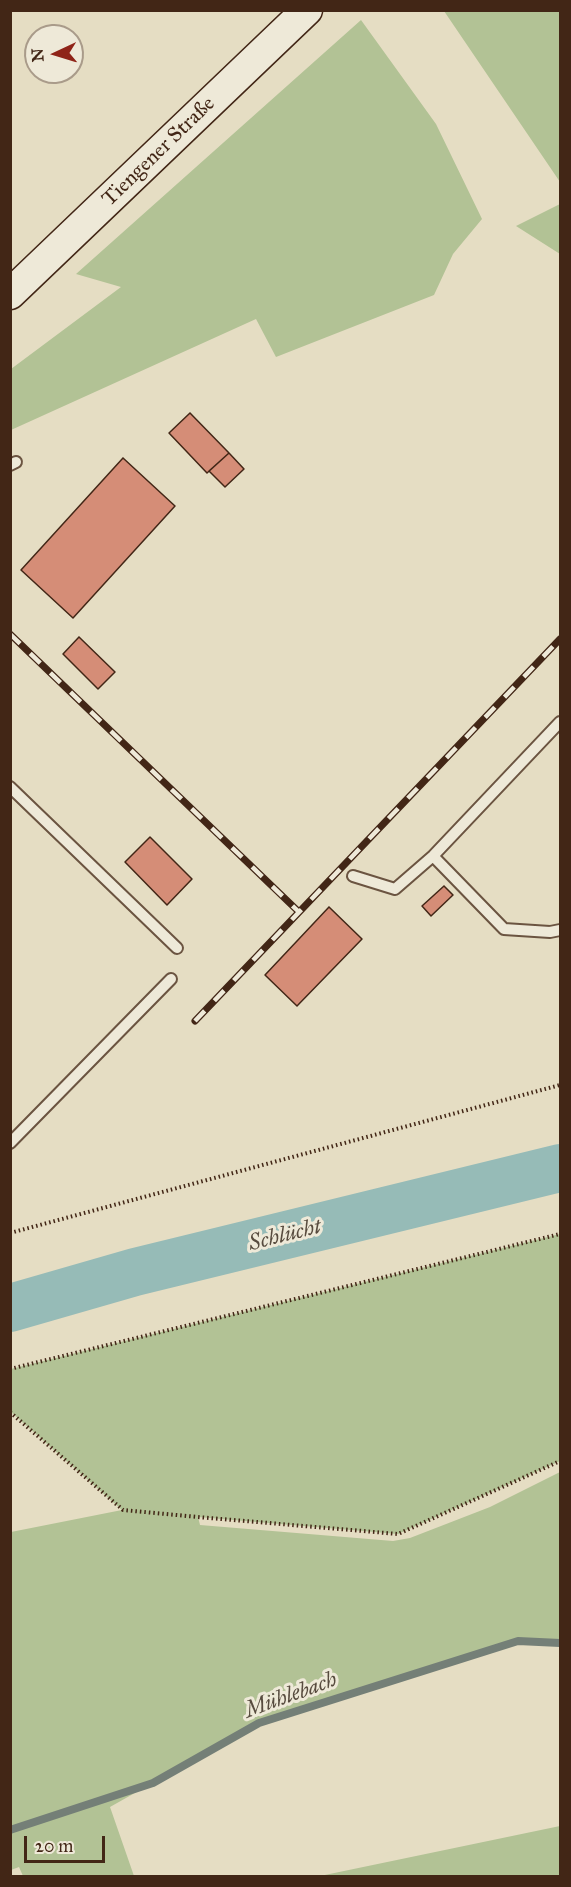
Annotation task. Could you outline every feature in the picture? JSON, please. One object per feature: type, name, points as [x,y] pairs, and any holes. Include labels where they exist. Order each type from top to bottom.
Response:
[{"type":"main road","name":"Tiengener Straße","points":[[10,294],[307,10]]},
{"type":"lane","points":[[353,876],[395,889],[433,856],[561,722]]},
{"type":"lane","points":[[10,787],[177,948]]},
{"type":"lane","points":[[433,856],[504,929],[550,932],[561,930]]},
{"type":"lane","points":[[13,1137],[171,979]]},
{"type":"path","points":[[10,1233],[561,1085]]},
{"type":"path","points":[[10,1369],[561,1234]]},
{"type":"path","points":[[10,1412],[123,1510],[188,1516],[398,1534],[561,1461]]},
{"type":"green space","points":[[444,11],[560,11],[560,182]]},
{"type":"green space","points":[[361,20],[436,124],[482,219],[453,254],[434,295],[276,357],[256,319],[11,430],[11,369],[121,287],[76,274]]},
{"type":"green space","points":[[560,204],[560,254],[516,226]]},
{"type":"green space","points":[[560,1234],[560,1461],[398,1534],[198,1517],[200,1525],[393,1541],[410,1538],[490,1507],[560,1472],[560,1643],[518,1641],[259,1723],[110,1807],[134,1876],[23,1876],[19,1867],[11,1870],[11,1532],[122,1510],[11,1412],[11,1369]]},
{"type":"green space","points":[[560,1826],[560,1876],[320,1876]]},
{"type":"building","points":[[190,413],[229,453],[207,473],[169,433]]},
{"type":"building","points":[[229,453],[244,469],[225,487],[209,471]]},
{"type":"building","points":[[123,458],[175,506],[73,618],[21,570]]},
{"type":"building","points":[[79,637],[115,672],[98,689],[63,654]]},
{"type":"building","points":[[150,837],[192,879],[167,905],[125,862]]},
{"type":"building","points":[[444,886],[453,895],[431,916],[422,906]]},
{"type":"building","points":[[329,907],[362,939],[297,1006],[265,975]]},
{"type":"waterway","name":"Schlücht","points":[[10,1308],[135,1272],[560,1168]]},
{"type":"waterway","name":"Mühlebach","points":[[10,1830],[153,1783],[259,1723],[518,1641],[560,1643]]},
{"type":"railway","points":[[10,634],[299,912]]},
{"type":"railway","points":[[195,1021],[560,639]]}]
